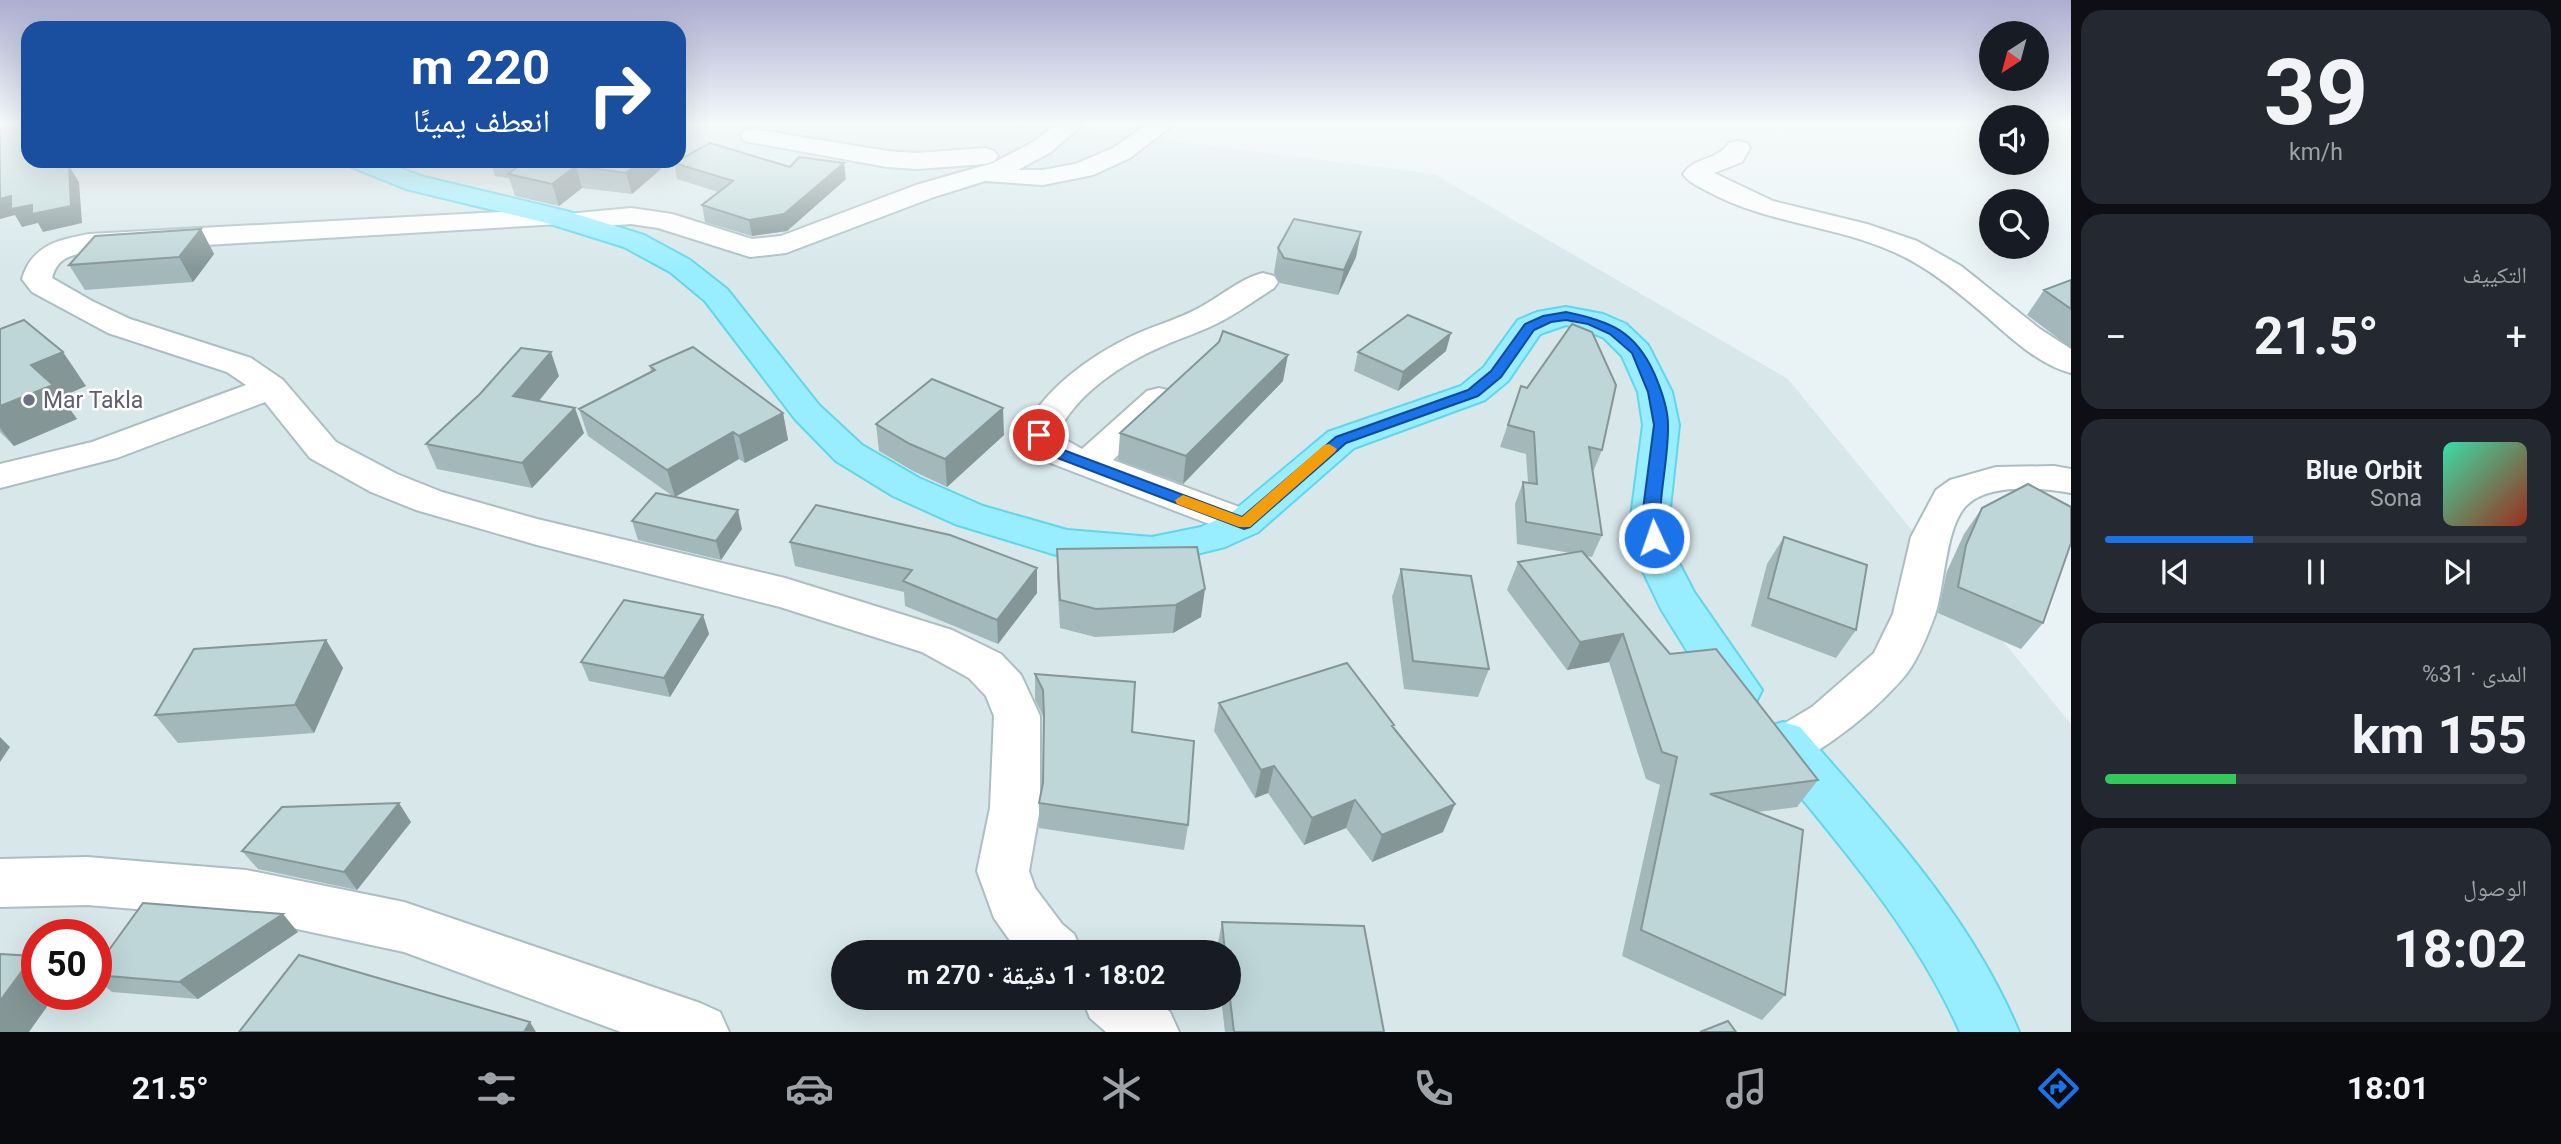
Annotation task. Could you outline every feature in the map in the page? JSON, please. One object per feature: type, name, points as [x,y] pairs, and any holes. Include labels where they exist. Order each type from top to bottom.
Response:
[{"type":"main road","points":[[390,173],[415,183],[564,219],[634,241],[680,266],[716,296],[807,412],[849,453],[906,487],[969,515],[1066,544],[1152,551],[1211,538],[1244,523],[1341,440],[1473,393],[1496,374],[1529,327],[1548,319],[1566,316],[1592,321],[1615,331],[1637,352],[1655,392],[1661,425],[1650,517],[1657,559],[1676,598],[1718,663],[1844,813],[1938,936],[1990,1032]]},
{"type":"street","points":[[981,173],[786,244],[765,248],[750,247],[662,220],[631,216],[89,243],[60,249],[44,258],[39,265],[37,279],[43,286],[81,308],[119,326],[239,365],[271,387],[323,450],[351,467],[429,501],[785,593],[937,641],[985,666],[1005,687],[1017,716],[1015,808],[1003,871],[1013,901],[1042,940]]},
{"type":"street","points":[[978,174],[1012,178],[1072,173]]},
{"type":"street","points":[[1697,173],[1725,191],[1774,210],[1858,228],[1937,261],[1960,276],[1988,304],[2046,351],[2071,363]]},
{"type":"street","points":[[1244,523],[1088,464],[1043,444],[1039,435],[1043,422],[1059,404],[1106,365],[1133,347],[1208,316],[1264,282]]},
{"type":"street","points":[[1088,464],[1183,377]]},
{"type":"street","points":[[0,476],[52,468],[118,447],[271,387]]},
{"type":"street","points":[[1787,746],[1828,720],[1890,664],[1914,614],[1931,537],[1949,499],[1963,489],[1996,479],[2054,478],[2071,481]]},
{"type":"street","points":[[0,883],[87,881],[246,894],[404,927],[700,1032]]},
{"type":"street","points":[[1124,1010],[1150,1032]]},
{"type":"shaded area","points":[[0,173],[1434,174],[1788,379],[2071,724],[2071,1032],[0,1032]]},
{"type":"building","points":[[0,173],[69,173],[71,206],[32,214],[32,205],[11,209],[11,196],[0,199]]},
{"type":"building","points":[[509,173],[566,173],[552,184]]},
{"type":"building","points":[[707,173],[832,173],[784,214],[749,220],[702,205],[733,181]]},
{"type":"building","points":[[1294,219],[1361,232],[1344,270],[1284,258],[1278,248]]},
{"type":"building","points":[[201,229],[179,257],[69,265],[95,236]]},
{"type":"building","points":[[2071,280],[2071,309],[2044,290]]},
{"type":"building","points":[[1408,315],[1451,333],[1403,372],[1358,352]]},
{"type":"building","points":[[24,320],[63,352],[31,365],[53,385],[0,406],[0,329]]},
{"type":"building","points":[[1572,324],[1592,332],[1616,385],[1602,450],[1589,447],[1602,535],[1526,522],[1523,482],[1537,484],[1534,432],[1508,425],[1521,386],[1527,388]]},
{"type":"building","points":[[1223,331],[1288,355],[1186,456],[1120,433],[1219,342]]},
{"type":"building","points":[[693,347],[783,413],[739,436],[733,432],[667,470],[579,409],[655,370],[650,366]]},
{"type":"building","points":[[521,348],[551,352],[513,396],[575,408],[522,463],[426,444],[480,394]]},
{"type":"building","points":[[932,379],[1003,408],[945,459],[910,444],[876,424]]},
{"type":"building","points":[[2028,484],[2071,507],[2071,543],[2043,623],[1958,587],[1966,545],[1982,508]]},
{"type":"building","points":[[656,493],[738,510],[716,541],[632,521]]},
{"type":"building","points":[[816,505],[950,535],[1037,568],[997,620],[903,581],[912,570],[790,542]]},
{"type":"building","points":[[1784,537],[1867,565],[1856,630],[1768,598]]},
{"type":"building","points":[[1197,547],[1205,589],[1176,605],[1096,609],[1060,600],[1057,549]]},
{"type":"building","points":[[1582,551],[1670,654],[1716,649],[1818,780],[1710,794],[1803,830],[1785,995],[1641,930],[1677,757],[1662,752],[1623,634],[1580,642],[1518,562]]},
{"type":"building","points":[[1401,569],[1471,576],[1489,669],[1413,661]]},
{"type":"building","points":[[624,600],[703,615],[664,678],[581,662]]},
{"type":"building","points":[[326,640],[295,705],[155,715],[194,649]]},
{"type":"building","points":[[1347,663],[1394,725],[1392,726],[1455,804],[1382,835],[1355,800],[1312,818],[1274,766],[1261,770],[1219,703]]},
{"type":"building","points":[[1035,674],[1135,682],[1132,732],[1194,741],[1188,825],[1039,803],[1043,783],[1044,715],[1043,690]]},
{"type":"building","points":[[399,803],[344,872],[242,851],[282,807]]},
{"type":"building","points":[[143,903],[283,914],[179,982],[112,976],[112,946]]},
{"type":"building","points":[[1222,922],[1364,926],[1384,1032],[1234,1032],[1231,1010],[1241,1010],[1241,940],[1224,940]]},
{"type":"building","points":[[0,954],[21,955],[21,972],[0,1001]]},
{"type":"building","points":[[299,955],[530,1022],[524,1032],[239,1032]]},
{"type":"building","points":[[1728,1021],[1736,1032],[1700,1032]]},
{"type":"slow traffic","points":[[1183,500],[1244,523],[1329,449]]},
{"type":"place","name":"Mar Takla","points":[[29,400]]},
{"type":"route","points":[[1039,435],[1043,444],[1061,454],[1244,523],[1341,440],[1473,393],[1496,374],[1529,327],[1548,319],[1566,316],[1592,321],[1615,331],[1637,352],[1655,392],[1661,425],[1650,517],[1654,538]]}]
